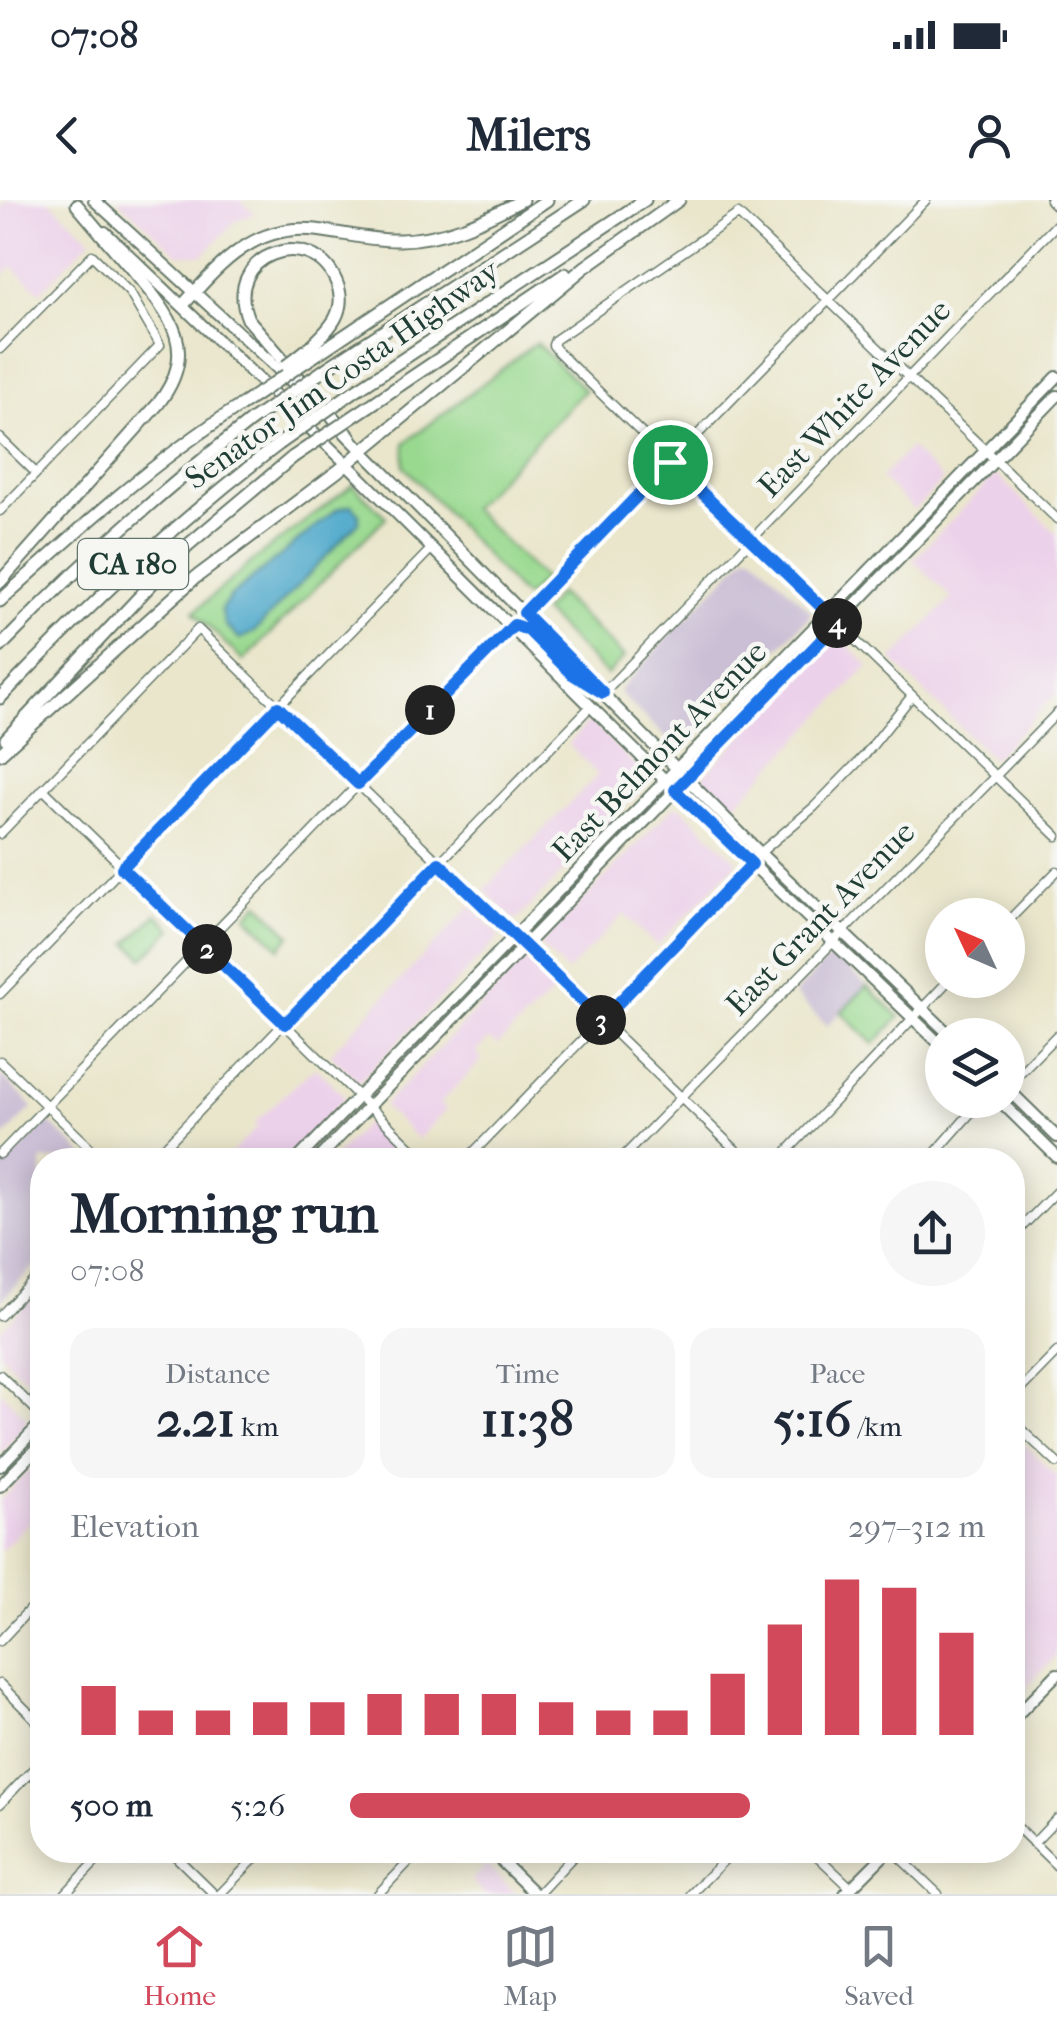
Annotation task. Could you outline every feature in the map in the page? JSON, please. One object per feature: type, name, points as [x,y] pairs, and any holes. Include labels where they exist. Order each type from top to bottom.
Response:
[{"type":"highway","points":[[183,305],[236,251],[277,232],[302,229],[379,240],[422,238],[464,228],[522,200]]},
{"type":"highway","points":[[0,601],[100,511],[191,437],[313,350],[547,200]]},
{"type":"highway","name":"Senator Jim Costa Highway","points":[[0,647],[116,532],[252,420],[584,200]]},
{"type":"highway","name":"Senator Jim Costa Highway","points":[[0,698],[134,563],[221,488],[354,392],[645,200]]},
{"type":"highway","points":[[0,750],[188,544],[292,458],[678,200]]},
{"type":"highway","points":[[0,582],[158,404],[172,385],[178,364],[179,343],[165,308],[74,203]]},
{"type":"highway","points":[[0,750],[194,578],[346,464],[629,234]]},
{"type":"highway","points":[[313,350],[339,312],[340,297],[334,276],[319,259],[306,253],[290,250],[267,256],[255,265],[244,285],[243,303],[248,319],[350,438]]},
{"type":"main road","points":[[94,200],[196,290],[363,450],[760,853],[932,1018]]},
{"type":"main road","points":[[74,203],[925,1030]]},
{"type":"main road","name":"East Belmont Avenue","points":[[309,1148],[1057,376]]},
{"type":"main road","name":"East Belmont Avenue","points":[[328,1148],[1057,396]]},
{"type":"main road","points":[[511,627],[519,625],[528,630],[572,674],[603,693]]},
{"type":"main road","points":[[1025,1104],[1057,1137]]},
{"type":"main road","points":[[1017,1118],[1057,1157]]},
{"type":"main road","points":[[0,1466],[30,1432]]},
{"type":"main road","points":[[0,1486],[30,1455]]},
{"type":"main road","points":[[1025,1707],[1057,1674]]},
{"type":"main road","points":[[504,1863],[536,1894]]},
{"type":"main road","points":[[848,1891],[877,1863]]},
{"type":"street","points":[[524,613],[926,200]]},
{"type":"street","points":[[1050,200],[1057,207]]},
{"type":"street","points":[[1057,520],[738,214],[558,336],[553,345],[1057,836]]},
{"type":"street","name":"East White Avenue","points":[[603,693],[1057,224]]},
{"type":"street","points":[[0,349],[92,254],[130,293],[160,344],[0,511]]},
{"type":"street","points":[[0,438],[36,473]]},
{"type":"street","points":[[0,994],[432,548]]},
{"type":"street","points":[[0,1154],[511,627]]},
{"type":"street","points":[[0,834],[198,630],[733,1148]]},
{"type":"street","points":[[760,853],[852,769],[911,697]]},
{"type":"street","points":[[164,1148],[590,707]]},
{"type":"street","name":"East Grant Avenue","points":[[632,1148],[1057,713]]},
{"type":"street","points":[[43,790],[411,1148]]},
{"type":"street","points":[[478,1148],[752,864]]},
{"type":"street","points":[[1025,904],[1057,871]]},
{"type":"street","points":[[790,1148],[932,998]]},
{"type":"street","points":[[1025,1069],[1057,1035]]},
{"type":"street","points":[[0,1061],[91,1148]]},
{"type":"street","points":[[940,1148],[966,1118]]},
{"type":"street","points":[[1025,1224],[1057,1191]]},
{"type":"street","points":[[0,1316],[30,1285]]},
{"type":"street","points":[[1025,1385],[1057,1352]]},
{"type":"street","points":[[0,1375],[30,1406]]},
{"type":"street","points":[[1025,1433],[1057,1463]]},
{"type":"street","points":[[0,1641],[30,1609]]},
{"type":"street","points":[[0,1684],[30,1714]]},
{"type":"street","points":[[0,1804],[30,1773]]},
{"type":"street","points":[[1034,1843],[1057,1819]]},
{"type":"street","points":[[1025,1834],[1057,1866]]},
{"type":"street","points":[[65,1894],[95,1863]]},
{"type":"street","points":[[182,1863],[217,1894],[249,1863]]},
{"type":"street","points":[[378,1894],[408,1863]]},
{"type":"street","points":[[536,1894],[567,1863]]},
{"type":"street","points":[[692,1894],[722,1863]]},
{"type":"street","points":[[823,1863],[848,1891]]},
{"type":"street","points":[[904,1863],[938,1894]]},
{"type":"street","points":[[197,1894],[205,1886]]},
{"type":"shaded area","points":[[9,200],[49,200],[91,239],[40,292],[12,266],[0,278],[0,208]]},
{"type":"shaded area","points":[[118,200],[241,200],[255,214],[237,220],[203,255],[179,255]]},
{"type":"shaded area","points":[[910,448],[943,480],[914,510],[881,478]]},
{"type":"shaded area","points":[[996,474],[1057,534],[1057,693],[993,759],[892,660],[952,598],[913,560]]},
{"type":"shaded area","points":[[747,554],[753,554],[810,610],[810,616],[683,744],[673,744],[620,694],[620,689]]},
{"type":"shaded area","points":[[839,636],[869,666],[731,809],[703,781],[703,776]]},
{"type":"shaded area","points":[[587,724],[593,724],[646,776],[646,784],[518,919],[513,919],[484,890],[598,775],[568,744]]},
{"type":"shaded area","points":[[673,807],[681,807],[736,864],[657,946],[624,914],[567,972],[542,943]]},
{"type":"shaded area","points":[[471,906],[499,938],[359,1082],[330,1054]]},
{"type":"shaded area","points":[[833,954],[867,986],[827,1026],[794,994]]},
{"type":"shaded area","points":[[523,962],[528,962],[556,990],[497,1045],[489,1039],[476,1052],[482,1060],[440,1103],[446,1110],[418,1139],[385,1104]]},
{"type":"shaded area","points":[[315,1067],[345,1097],[296,1148],[237,1148],[258,1126],[255,1122]]},
{"type":"shaded area","points":[[0,1074],[33,1107],[0,1141]]},
{"type":"shaded area","points":[[369,1120],[395,1145],[392,1148],[342,1148]]},
{"type":"shaded area","points":[[48,1121],[76,1148],[30,1148],[30,1271],[0,1302],[0,1170]]},
{"type":"shaded area","points":[[30,1300],[30,1382],[0,1353],[0,1331]]},
{"type":"shaded area","points":[[0,1391],[26,1417],[26,1426],[0,1453]]},
{"type":"shaded area","points":[[1025,1445],[1057,1477],[1057,1655],[1025,1688]]},
{"type":"shaded area","points":[[30,1470],[30,1521],[0,1552],[0,1501]]},
{"type":"shaded area","points":[[486,1865],[516,1894],[484,1894],[471,1881]]},
{"type":"green space","points":[[536,343],[585,390],[471,508],[544,579],[523,596],[404,466],[405,443]]},
{"type":"green space","points":[[353,485],[386,517],[243,661],[194,612],[255,559]]},
{"type":"green space","points":[[558,593],[624,657],[607,675],[543,612]]},
{"type":"green space","points":[[259,903],[291,935],[280,948],[247,916]]},
{"type":"green space","points":[[157,914],[172,929],[144,958],[128,943]]},
{"type":"green space","points":[[867,986],[900,1017],[874,1044],[841,1012]]},
{"type":"water","points":[[352,505],[359,513],[359,522],[254,632],[240,639],[225,625],[221,609],[231,596],[337,509]]},
{"type":"route","points":[[670,462],[838,623],[675,790],[752,864],[602,1020],[439,863],[285,1024],[122,868],[278,707],[358,784],[514,625],[528,630],[572,674],[603,693],[524,613],[670,462]]}]
